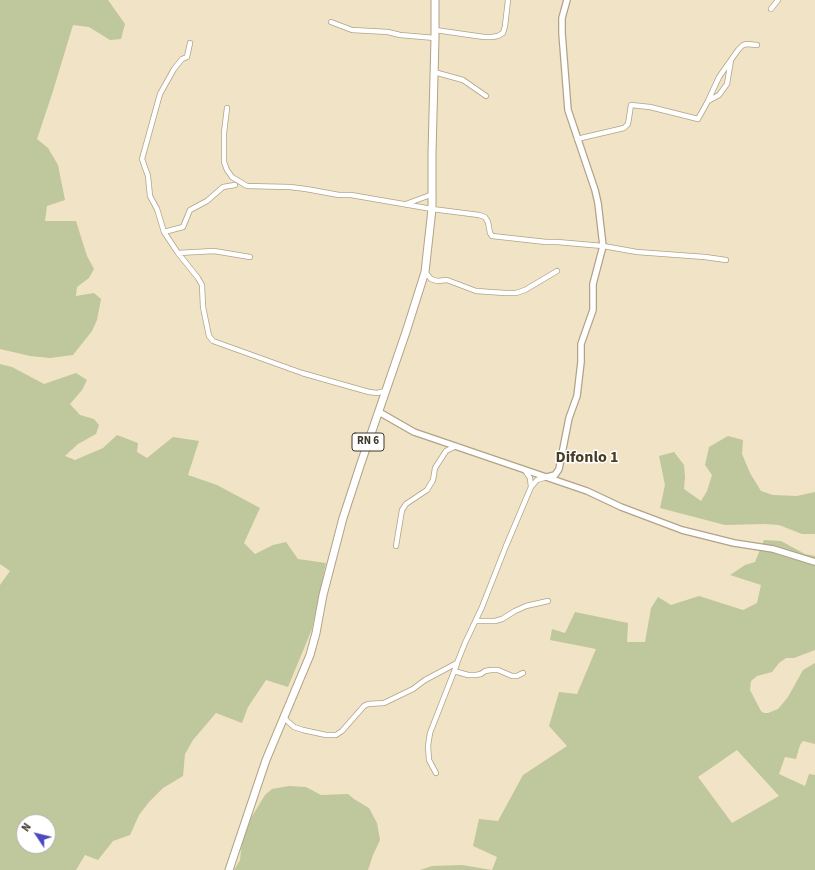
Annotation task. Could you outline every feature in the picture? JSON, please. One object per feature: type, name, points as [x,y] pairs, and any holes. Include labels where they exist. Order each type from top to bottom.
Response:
[{"type":"main road","name":"RN 6","points":[[229,870],[266,760],[310,655],[316,633],[323,595],[344,518],[361,463],[406,332],[424,272],[433,194],[432,153],[435,0]]},
{"type":"street","points":[[435,30],[484,37],[498,36],[503,33],[505,26],[508,0]]},
{"type":"street","points":[[436,773],[429,760],[428,746],[430,733],[465,643],[476,621],[531,487],[537,480],[555,475],[559,469],[569,418],[577,396],[581,344],[593,310],[593,284],[603,246],[598,203],[568,110],[562,18],[567,0]]},
{"type":"street","points":[[770,9],[778,0]]},
{"type":"street","points":[[331,22],[352,30],[388,32],[400,35],[435,38]]},
{"type":"street","points":[[190,43],[187,57],[182,59],[174,69],[160,94],[142,159],[148,176],[150,196],[157,209],[164,232],[202,284],[209,336],[213,341],[302,373],[369,392],[377,393],[386,391]]},
{"type":"street","points":[[577,139],[624,128],[628,124],[631,105],[650,107],[698,119],[719,77],[731,60],[743,45],[757,45]]},
{"type":"street","points":[[708,101],[719,95],[727,84],[731,60]]},
{"type":"street","points":[[434,72],[463,80],[486,96]]},
{"type":"street","points":[[226,108],[224,162],[232,177],[247,186],[290,187],[340,195],[351,195],[432,209],[479,214],[485,217],[488,222],[492,236],[603,246],[637,252],[726,260]]},
{"type":"street","points":[[164,232],[183,228],[190,210],[206,201],[223,187],[235,185]]},
{"type":"street","points":[[404,204],[433,194]]},
{"type":"street","points":[[178,253],[214,251],[250,257]]},
{"type":"street","points":[[424,272],[437,281],[447,280],[476,291],[516,293],[525,290],[558,271]]},
{"type":"street","points":[[379,412],[414,432],[526,472],[547,477],[682,530],[734,543],[773,549],[815,562]]},
{"type":"street","points":[[396,546],[402,510],[406,504],[427,490],[433,480],[435,468],[446,451],[456,446]]},
{"type":"street","points":[[526,472],[530,478],[531,487]]},
{"type":"street","points":[[476,621],[495,621],[502,619],[515,610],[526,606],[548,602]]},
{"type":"street","points":[[284,718],[294,727],[303,730],[326,735],[336,735],[342,731],[364,706],[368,704],[384,703],[413,689],[425,680],[457,663]]},
{"type":"street","points":[[454,671],[468,675],[481,674],[485,671],[491,670],[498,670],[512,676],[523,674]]},
{"type":"green space","points":[[0,0],[108,0],[125,24],[121,39],[110,40],[89,27],[73,25],[37,139],[48,148],[58,165],[65,200],[47,206],[45,221],[76,221],[87,256],[94,269],[89,278],[77,287],[76,296],[94,293],[101,299],[97,320],[92,331],[73,355],[50,358],[30,356],[0,349]]},
{"type":"green space","points":[[0,364],[12,367],[44,384],[76,373],[87,380],[82,390],[70,404],[80,415],[94,419],[99,425],[96,434],[78,444],[65,456],[75,460],[103,448],[117,435],[138,443],[137,452],[147,458],[173,437],[199,441],[188,475],[217,485],[260,508],[244,543],[255,554],[273,545],[286,542],[298,559],[326,563],[312,629],[288,687],[266,680],[248,707],[242,723],[216,713],[193,740],[185,754],[183,776],[163,788],[149,802],[139,815],[130,835],[113,841],[98,860],[85,855],[76,870],[0,870],[0,585],[10,571],[0,564]]},
{"type":"green space","points":[[728,436],[743,440],[742,454],[750,473],[761,491],[773,495],[797,496],[815,492],[815,534],[802,534],[779,525],[725,525],[660,508],[665,485],[659,456],[674,452],[684,465],[684,489],[701,501],[707,491],[712,475],[705,465],[709,447]]},
{"type":"green space","points":[[764,540],[781,541],[805,554],[815,556],[815,650],[794,658],[786,658],[779,663],[772,672],[757,676],[751,681],[750,690],[761,711],[768,713],[778,709],[788,697],[803,670],[815,663],[815,744],[803,741],[800,745],[796,759],[785,757],[779,774],[805,786],[809,774],[815,775],[815,870],[492,870],[497,857],[473,846],[479,819],[498,821],[523,775],[567,746],[549,726],[559,692],[577,694],[596,649],[550,640],[552,629],[565,633],[575,612],[628,623],[627,642],[645,642],[651,608],[658,597],[671,605],[699,596],[743,610],[757,603],[761,585],[730,575],[745,565],[755,562]],"holes":[[[737,750],[779,796],[732,823],[698,777]]]},
{"type":"green space","points":[[289,786],[306,787],[321,795],[348,794],[369,808],[377,823],[380,840],[368,870],[234,870],[240,860],[242,842],[251,818],[265,795],[272,789]]},
{"type":"green space","points":[[462,865],[492,870],[420,870],[432,866]]},
{"type":"district","name":"Difonlo 1","points":[[587,458]]}]
